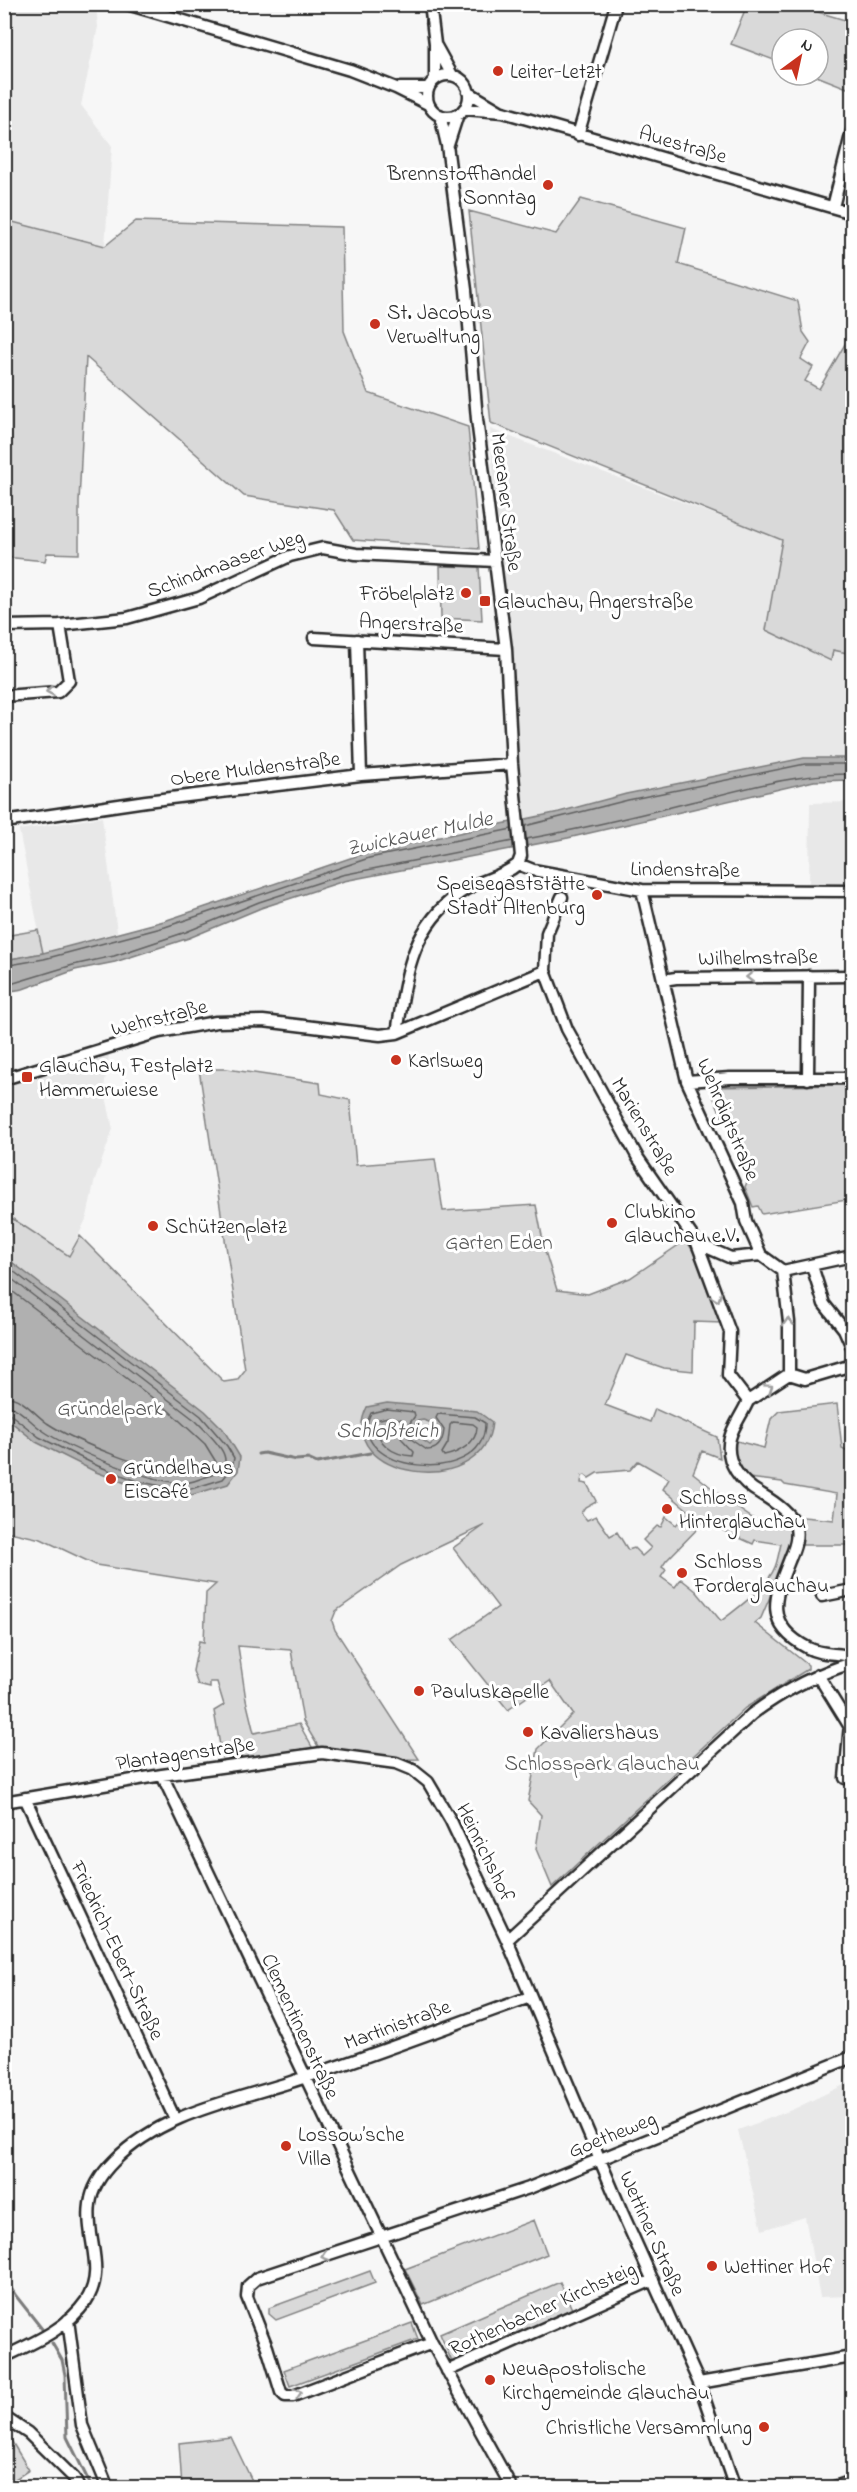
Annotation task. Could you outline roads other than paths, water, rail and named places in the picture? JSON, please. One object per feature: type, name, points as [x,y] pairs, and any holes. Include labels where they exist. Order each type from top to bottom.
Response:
[{"type":"street","points":[[127,4],[350,70],[396,88],[428,104],[440,115],[452,117],[461,112],[469,98],[468,92],[463,82],[452,75],[435,44]]},
{"type":"street","points":[[428,104],[435,44],[430,4]]},
{"type":"street","points":[[578,135],[615,8]]},
{"type":"street","points":[[396,88],[432,83],[452,75]]},
{"type":"street","name":"Auestraße","points":[[468,92],[503,112],[852,213]]},
{"type":"street","name":"Auestraße","points":[[461,112],[503,112]]},
{"type":"street","name":"Meeraner Straße","points":[[447,145],[461,112]]},
{"type":"street","name":"Meeraner Straße","points":[[440,115],[447,145],[466,290],[477,419],[506,649],[515,812],[520,860]]},
{"type":"street","points":[[833,207],[852,131]]},
{"type":"street","name":"Schindmaaser Weg","points":[[4,626],[60,625],[127,618],[199,598],[290,556],[322,548],[357,554],[495,561]]},
{"type":"street","points":[[4,696],[58,692],[69,681],[60,625]]},
{"type":"street","name":"Angerstraße","points":[[314,638],[506,649]]},
{"type":"street","points":[[357,640],[361,775]]},
{"type":"street","name":"Obere Muldenstraße","points":[[4,822],[146,801],[361,775],[512,764]]},
{"type":"street","points":[[397,1033],[412,953],[426,927],[460,893],[520,860]]},
{"type":"street","name":"Lindenstraße","points":[[520,860],[533,870],[642,890],[852,891]]},
{"type":"street","name":"Wehrdigtstraße","points":[[642,890],[687,1081],[743,1203],[746,1221],[761,1255]]},
{"type":"street","name":"Marienstraße","points":[[562,897],[547,933],[545,971],[567,1029],[632,1148],[697,1243],[730,1332],[729,1375],[748,1401]]},
{"type":"street","name":"Wehrstraße","points":[[4,1079],[159,1032],[216,1022],[263,1021],[380,1035],[397,1033],[545,971]]},
{"type":"street","points":[[808,1079],[809,976]]},
{"type":"street","name":"Wilhelmstraße","points":[[663,980],[852,976]]},
{"type":"street","points":[[687,1081],[730,1078],[852,1078]]},
{"type":"street","points":[[697,1243],[731,1258],[761,1255],[783,1271],[852,1256]]},
{"type":"street","points":[[812,1266],[824,1304],[848,1327],[852,1347]]},
{"type":"street","points":[[783,1271],[789,1322],[789,1374]]},
{"type":"street","points":[[789,1374],[805,1379],[852,1365]]},
{"type":"street","points":[[789,1374],[748,1401],[730,1438],[730,1455],[741,1479],[774,1502],[790,1518],[797,1532],[795,1545],[777,1592],[774,1610],[778,1622],[791,1636],[808,1648],[824,1654],[852,1657]]},
{"type":"street","points":[[822,1596],[852,1590]]},
{"type":"street","points":[[507,1940],[752,1714],[777,1696],[818,1675],[852,1663]]},
{"type":"street","points":[[818,1675],[851,1724],[845,1778]]},
{"type":"street","name":"Plantagenstraße","points":[[4,1802],[162,1775],[322,1753],[372,1760]]},
{"type":"street","name":"Heinrichshof","points":[[372,1760],[396,1763],[413,1770],[428,1782],[451,1821],[507,1940],[530,1997]]},
{"type":"street","name":"Clementinenstraße","points":[[162,1775],[304,2078],[432,2343],[507,2486]]},
{"type":"street","name":"Friedrich-Ebert-Straße","points":[[25,1798],[175,2119]]},
{"type":"street","name":"Martinistraße","points":[[4,2357],[43,2338],[68,2320],[86,2301],[97,2267],[90,2222],[90,2203],[97,2183],[112,2163],[130,2146],[175,2119],[304,2078],[530,1997]]},
{"type":"street","name":"Wettiner Straße","points":[[530,1997],[599,2160],[699,2383],[735,2487]]},
{"type":"street","name":"Goetheweg","points":[[432,2343],[291,2397],[285,2396],[281,2392],[248,2297],[248,2286],[257,2278],[529,2188],[852,2057]]},
{"type":"street","name":"Rothenbacher Kirchsteig","points":[[447,2371],[653,2280]]},
{"type":"street","points":[[68,2320],[82,2425],[108,2487]]},
{"type":"street","points":[[699,2383],[852,2357]]},
{"type":"street","points":[[4,2417],[36,2441],[74,2478],[79,2487]]},
{"type":"street","points":[[831,2487],[852,2483]]},
{"type":"water","points":[[804,758],[852,758],[852,780],[814,781],[568,838],[344,881],[261,908],[189,938],[115,962],[75,970],[23,989],[5,992],[5,960],[43,953],[164,921],[368,852],[559,812],[626,794]]},
{"type":"water","points":[[4,1256],[205,1411],[223,1429],[240,1457],[238,1471],[228,1484],[185,1497],[136,1487],[96,1472],[36,1442],[5,1417]]},
{"type":"water","name":"Schloßteich","points":[[387,1403],[477,1411],[492,1422],[483,1447],[465,1464],[440,1471],[414,1471],[389,1464],[371,1450],[362,1431],[367,1407]],"holes":[[[418,1421],[432,1423],[438,1431],[435,1440],[430,1445],[414,1434],[413,1429]]]},
{"type":"waterway","points":[[258,1454],[264,1453],[296,1460],[308,1459],[317,1463],[370,1453]]},
{"type":"waterway","points":[[4,2277],[42,2329]]},
{"type":"waterway","points":[[52,2343],[62,2360],[65,2375],[67,2437],[92,2488]]},
{"type":"place","name":"Leiter-Letzt","points":[[498,71]]},
{"type":"place","name":"Brennstoffhandel Sonntag","points":[[548,185]]},
{"type":"place","name":"St. Jacobus Verwaltung","points":[[375,324]]},
{"type":"place","name":"Fröbelplatz","points":[[466,593]]},
{"type":"place","name":"Glauchau, Angerstraße","points":[[485,601]]},
{"type":"place","name":"Speisegaststätte Stadt Altenburg","points":[[597,895]]},
{"type":"place","name":"Karlsweg","points":[[396,1060]]},
{"type":"place","name":"Glauchau, Festplatz Hammerwiese","points":[[27,1077]]},
{"type":"place","name":"Clubkino Glauchau e.V.","points":[[612,1223]]},
{"type":"place","name":"Schützenplatz","points":[[153,1226]]},
{"type":"place","name":"Gründelhaus Eiscafé","points":[[111,1479]]},
{"type":"place","name":"Schloss Hinterglauchau","points":[[667,1509]]},
{"type":"place","name":"Schloss Forderglauchau","points":[[682,1573]]},
{"type":"place","name":"Pauluskapelle","points":[[419,1691]]},
{"type":"place","name":"Kavaliershaus","points":[[528,1732]]},
{"type":"place","name":"Lossow’sche Villa","points":[[286,2146]]},
{"type":"place","name":"Wettiner Hof","points":[[712,2266]]},
{"type":"place","name":"Neuapostolische Kirchgemeinde Glauchau","points":[[490,2380]]},
{"type":"place","name":"Christliche Versammlung","points":[[764,2427]]},
{"type":"water label","name":"Zwickauer Mulde","points":[[419,832]]},
{"type":"park label","name":"Garten Eden","points":[[499,1242]]},
{"type":"park label","name":"Gründelpark","points":[[110,1408]]},
{"type":"park label","name":"Schlosspark Glauchau","points":[[602,1763]]}]
